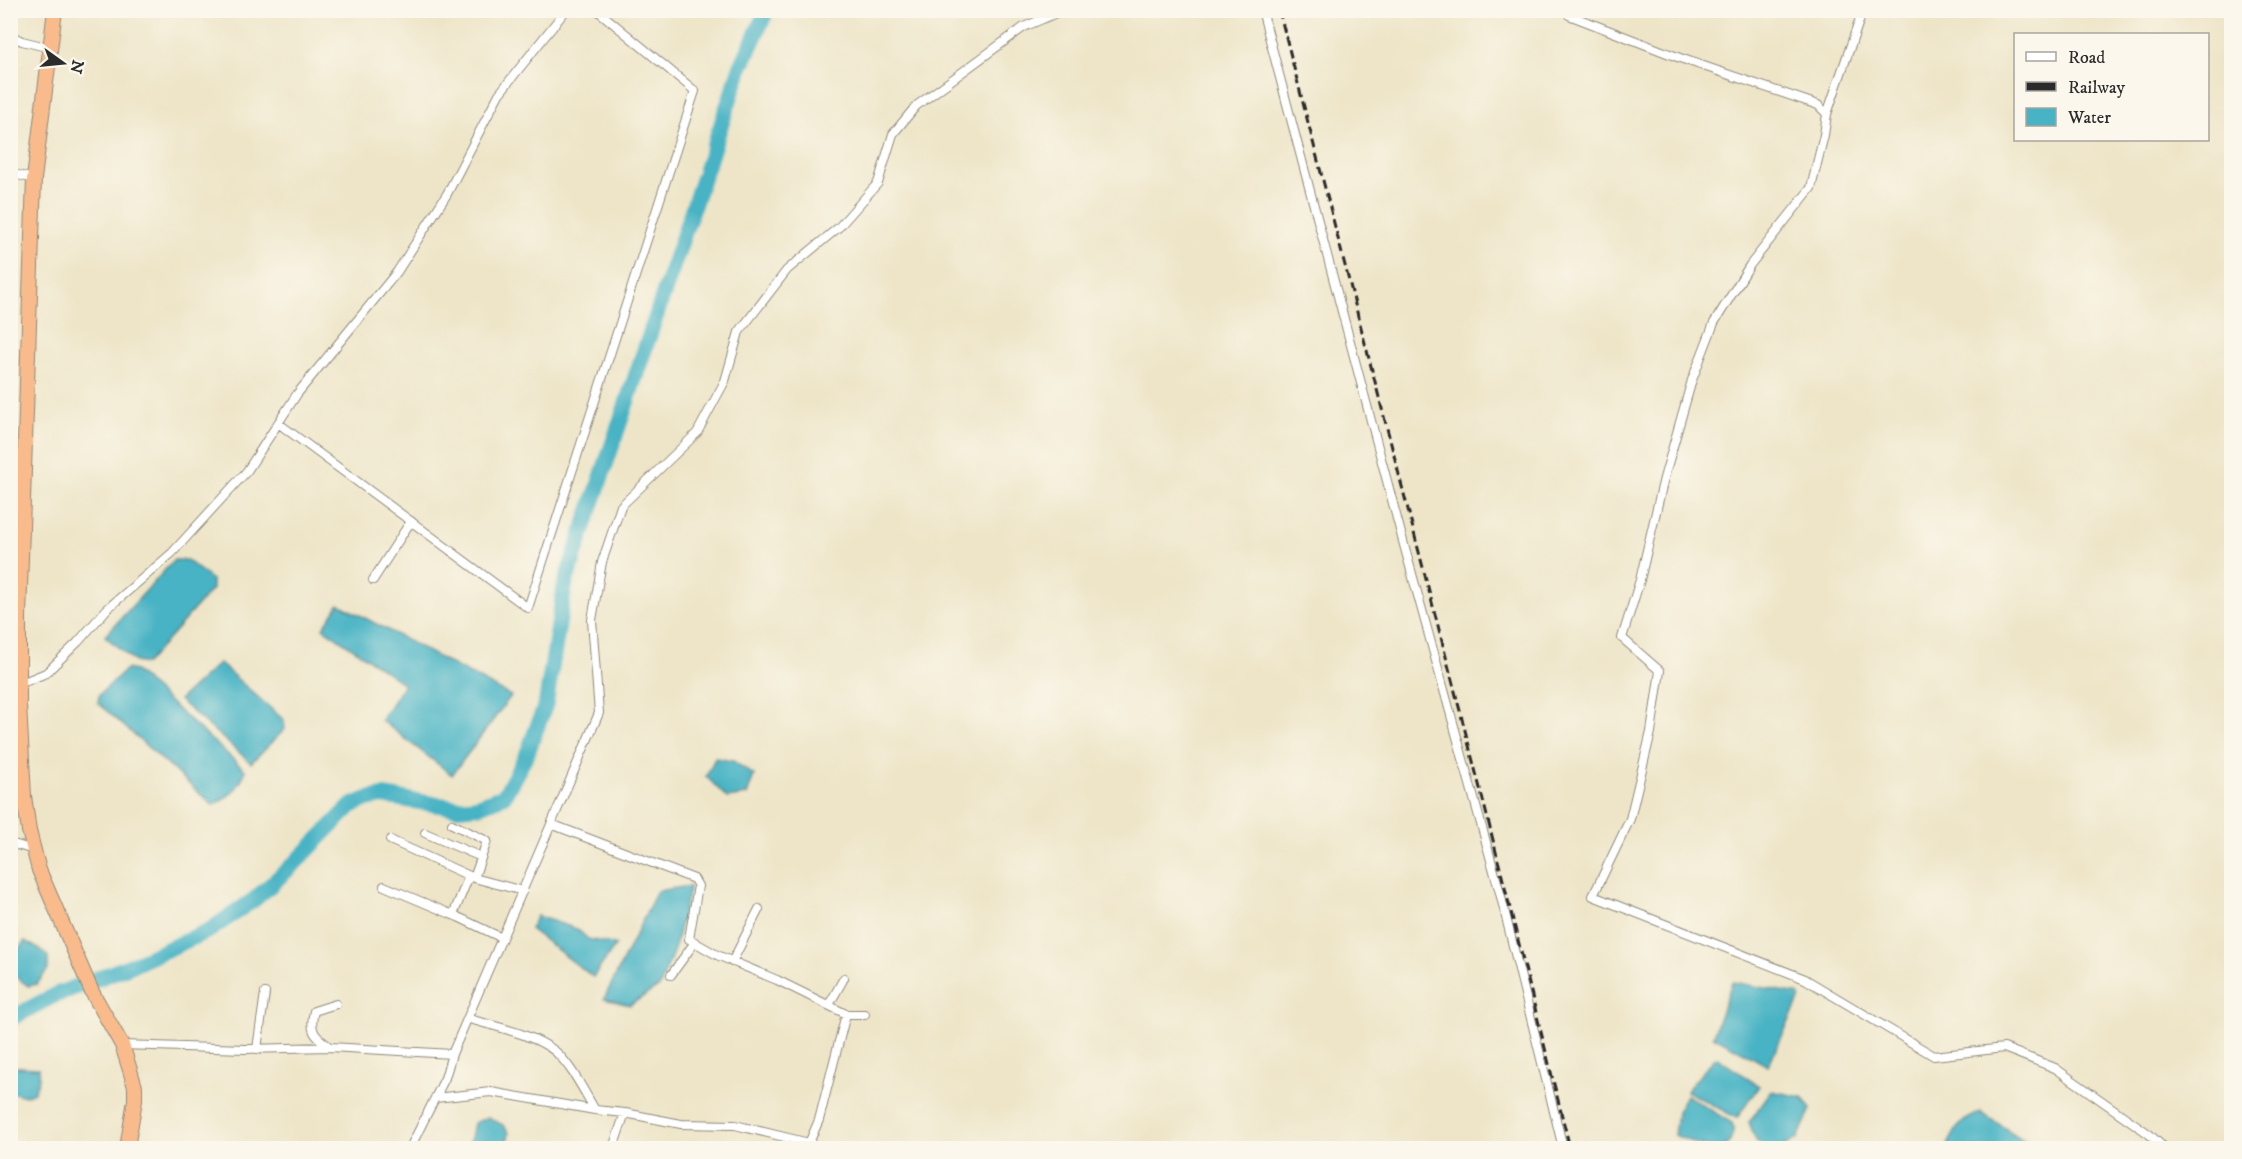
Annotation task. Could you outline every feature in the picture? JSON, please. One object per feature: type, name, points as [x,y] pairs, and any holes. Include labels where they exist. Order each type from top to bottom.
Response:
[{"type":"highway","points":[[55,10],[34,178],[19,616],[19,684],[24,796],[39,870],[92,992],[122,1045],[135,1087],[127,1149]]},
{"type":"street","points":[[19,684],[46,672],[78,642],[107,609],[172,553],[247,471],[297,394],[397,272],[447,194],[499,94],[566,10]]},
{"type":"street","points":[[278,423],[528,608],[695,91],[597,10]]},
{"type":"street","points":[[410,1149],[445,1078],[452,1054],[599,713],[592,620],[602,562],[621,506],[698,433],[725,381],[739,332],[787,270],[839,227],[878,183],[894,134],[916,106],[1024,27],[1063,10]]},
{"type":"street","points":[[1262,10],[1404,545],[1500,893],[1563,1149]]},
{"type":"street","points":[[1571,10],[1569,15],[1680,58],[1818,105],[1827,114]]},
{"type":"street","points":[[1863,10],[1827,114],[1811,188],[1750,266],[1714,323],[1692,380],[1664,478],[1640,580],[1622,638],[1660,671],[1652,732],[1630,819],[1593,896],[1805,979],[1934,1056],[2004,1048],[2055,1068],[2149,1134],[2164,1149]]},
{"type":"street","points":[[10,35],[50,48]]},
{"type":"street","points":[[10,173],[34,178]]},
{"type":"street","points":[[373,580],[411,521]]},
{"type":"street","points":[[452,824],[487,841],[453,915]]},
{"type":"street","points":[[551,824],[694,879],[698,886],[689,939],[732,962],[777,980],[846,1014],[865,1014]]},
{"type":"street","points":[[425,833],[481,857]]},
{"type":"street","points":[[390,840],[471,877],[523,891]]},
{"type":"street","points":[[10,843],[34,850]]},
{"type":"street","points":[[384,885],[502,938]]},
{"type":"street","points":[[732,962],[759,909]]},
{"type":"street","points":[[671,975],[695,942]]},
{"type":"street","points":[[829,1005],[844,978]]},
{"type":"street","points":[[257,1049],[265,993]]},
{"type":"street","points":[[330,1047],[316,1037],[311,1023],[314,1011],[336,1004]]},
{"type":"street","points":[[435,1098],[491,1092],[681,1124],[735,1125],[809,1146],[819,1120],[846,1014]]},
{"type":"street","points":[[469,1019],[520,1035],[556,1052],[595,1110]]},
{"type":"street","points":[[122,1045],[257,1049],[330,1047],[452,1054]]},
{"type":"street","points":[[614,1148],[625,1113]]},
{"type":"water","points":[[174,560],[187,560],[212,580],[212,589],[146,664],[135,662],[105,636]]},
{"type":"water","points":[[339,604],[511,696],[452,775],[381,720],[404,684],[323,628]]},
{"type":"water","points":[[219,663],[284,720],[285,729],[251,763],[179,700]]},
{"type":"water","points":[[126,669],[135,671],[245,770],[241,781],[228,796],[213,805],[98,703],[99,695]]},
{"type":"water","points":[[715,758],[733,761],[754,775],[747,795],[727,798],[706,776]]},
{"type":"water","points":[[690,886],[675,947],[660,986],[630,1005],[604,999],[657,891]]},
{"type":"water","points":[[537,916],[577,929],[588,939],[616,945],[593,977],[530,929]]},
{"type":"water","points":[[25,941],[48,956],[48,969],[37,984],[28,986],[11,973],[11,957]]},
{"type":"water","points":[[1732,982],[1798,994],[1800,998],[1768,1066],[1713,1036]]},
{"type":"water","points":[[1716,1057],[1759,1086],[1737,1118],[1686,1091]]},
{"type":"water","points":[[11,1068],[39,1068],[39,1079],[34,1092],[25,1096],[11,1092]]},
{"type":"water","points":[[1771,1091],[1802,1097],[1811,1109],[1798,1138],[1781,1148],[1767,1148],[1756,1141],[1749,1122]]},
{"type":"water","points":[[1686,1095],[1732,1123],[1734,1129],[1729,1144],[1716,1148],[1709,1147],[1674,1135],[1677,1112]]},
{"type":"water","points":[[1980,1112],[2036,1148],[1946,1148],[1960,1123]]},
{"type":"water","points":[[488,1117],[503,1125],[509,1133],[506,1148],[469,1148],[474,1123]]},
{"type":"waterway","points":[[10,1019],[53,996],[137,963],[210,930],[255,899],[296,862],[351,806],[367,799],[383,796],[458,808],[478,806],[504,796],[527,754],[546,703],[565,584],[740,69],[767,10]]},
{"type":"railway","points":[[1279,10],[1483,800],[1570,1148]]}]
